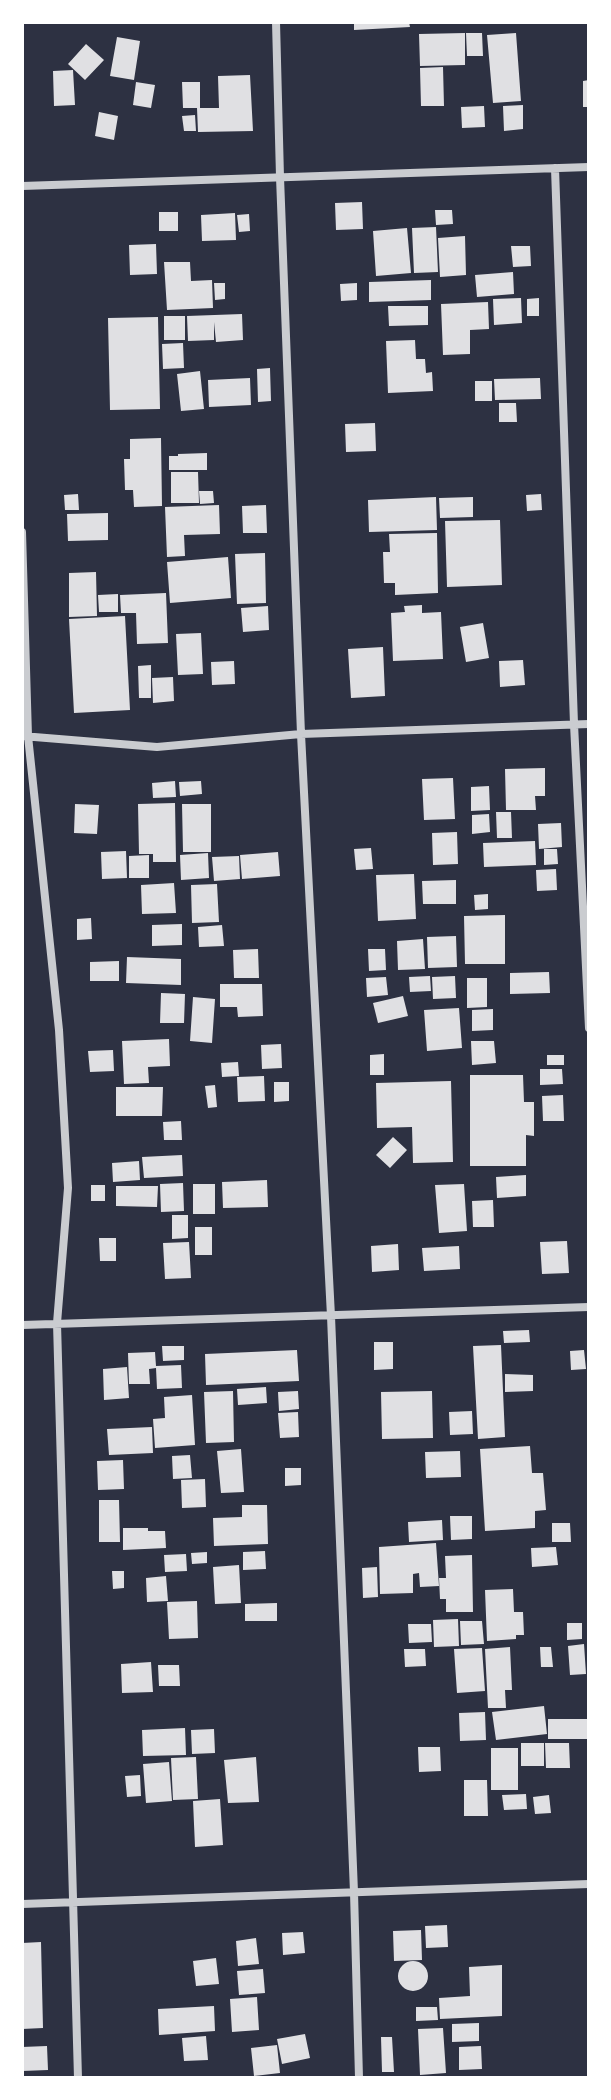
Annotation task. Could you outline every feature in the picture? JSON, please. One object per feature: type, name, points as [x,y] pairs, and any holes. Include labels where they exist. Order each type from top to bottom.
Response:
[{"type":"street","points":[[276,22],[301,734],[331,1316],[359,2078]]},
{"type":"street","points":[[22,186],[589,167]]},
{"type":"street","points":[[555,168],[574,724],[589,1028]]},
{"type":"street","points":[[22,532],[25,736],[59,1030],[68,1188],[57,1323],[78,2078]]},
{"type":"street","points":[[25,736],[157,747],[301,734],[589,724]]},
{"type":"street","points":[[22,1325],[589,1307]]},
{"type":"street","points":[[22,1904],[589,1884]]},
{"type":"building","points":[[354,22],[409,22],[410,27],[354,30]]},
{"type":"building","points":[[465,33],[465,65],[420,66],[419,34]]},
{"type":"building","points":[[466,33],[482,33],[483,56],[467,56]]},
{"type":"building","points":[[516,33],[521,101],[493,103],[487,35]]},
{"type":"building","points":[[117,37],[140,41],[134,80],[110,76]]},
{"type":"building","points":[[86,44],[104,60],[85,80],[68,64]]},
{"type":"building","points":[[443,67],[444,106],[421,106],[420,68]]},
{"type":"building","points":[[73,70],[75,105],[54,106],[53,71]]},
{"type":"building","points":[[250,75],[253,131],[198,132],[197,108],[183,108],[182,82],[200,82],[200,108],[219,108],[218,76]]},
{"type":"building","points":[[589,80],[589,107],[583,107],[583,81]]},
{"type":"building","points":[[136,82],[155,85],[151,108],[133,105]]},
{"type":"building","points":[[523,105],[523,129],[504,131],[503,106]]},
{"type":"building","points":[[484,106],[485,127],[462,128],[461,107]]},
{"type":"building","points":[[99,112],[118,116],[114,140],[95,136]]},
{"type":"building","points":[[195,115],[196,131],[184,131],[182,116]]},
{"type":"building","points":[[362,202],[363,229],[336,230],[335,203]]},
{"type":"building","points":[[435,210],[452,210],[453,224],[436,225]]},
{"type":"building","points":[[159,212],[178,212],[178,231],[159,231]]},
{"type":"building","points":[[235,213],[236,240],[202,241],[201,215]]},
{"type":"building","points":[[249,214],[250,231],[239,232],[237,215]]},
{"type":"building","points":[[436,227],[438,272],[414,273],[412,228]]},
{"type":"building","points":[[407,228],[411,273],[376,276],[373,231]]},
{"type":"building","points":[[465,236],[466,275],[440,277],[438,238]]},
{"type":"building","points":[[156,244],[157,274],[130,275],[129,245]]},
{"type":"building","points":[[511,246],[530,246],[531,266],[513,267]]},
{"type":"building","points":[[164,262],[190,262],[191,281],[212,280],[213,308],[167,310]]},
{"type":"building","points":[[513,272],[514,294],[477,297],[475,275]]},
{"type":"building","points":[[431,280],[431,300],[369,302],[369,282]]},
{"type":"building","points":[[214,283],[225,283],[225,299],[215,300]]},
{"type":"building","points":[[357,283],[357,300],[341,301],[340,284]]},
{"type":"building","points":[[521,298],[522,323],[494,325],[493,299]]},
{"type":"building","points":[[539,298],[539,316],[527,316],[527,299]]},
{"type":"building","points":[[488,302],[489,329],[470,330],[470,354],[443,355],[441,304]]},
{"type":"building","points":[[388,306],[428,306],[428,325],[389,326]]},
{"type":"building","points":[[242,314],[243,340],[216,342],[214,322],[214,340],[188,341],[187,316]]},
{"type":"building","points":[[164,316],[185,316],[185,340],[164,340]]},
{"type":"building","points":[[158,317],[160,409],[110,410],[108,318]]},
{"type":"building","points":[[415,340],[416,359],[425,359],[426,373],[432,372],[433,391],[388,393],[386,341]]},
{"type":"building","points":[[183,343],[184,368],[163,369],[162,344]]},
{"type":"building","points":[[270,368],[271,401],[258,402],[257,369]]},
{"type":"building","points":[[200,371],[204,409],[181,411],[177,374]]},
{"type":"building","points":[[250,378],[251,405],[209,407],[208,380]]},
{"type":"building","points":[[540,378],[541,399],[495,400],[494,379]]},
{"type":"building","points":[[475,381],[492,381],[492,401],[475,401]]},
{"type":"building","points":[[499,403],[516,403],[517,422],[499,422]]},
{"type":"building","points":[[375,423],[376,451],[346,452],[345,424]]},
{"type":"building","points":[[161,438],[162,506],[134,507],[133,490],[125,490],[124,459],[130,459],[130,439]]},
{"type":"building","points":[[207,453],[207,470],[169,470],[169,456]]},
{"type":"building","points":[[171,472],[198,472],[199,503],[171,503]]},
{"type":"building","points":[[199,491],[213,491],[214,503],[200,504]]},
{"type":"building","points":[[78,494],[79,510],[65,510],[64,495]]},
{"type":"building","points":[[541,494],[542,510],[527,511],[526,495]]},
{"type":"building","points":[[436,497],[437,530],[369,532],[368,500]]},
{"type":"building","points":[[473,497],[473,517],[440,518],[439,498]]},
{"type":"building","points":[[219,505],[220,534],[184,535],[185,556],[167,557],[165,507]]},
{"type":"building","points":[[266,505],[267,533],[243,533],[242,506]]},
{"type":"building","points":[[108,513],[108,540],[68,541],[67,514]]},
{"type":"building","points":[[500,520],[502,585],[447,587],[445,521]]},
{"type":"building","points":[[437,533],[438,593],[395,595],[395,583],[384,583],[383,552],[390,552],[389,534]]},
{"type":"building","points":[[265,553],[266,603],[237,604],[235,554]]},
{"type":"building","points":[[228,557],[231,598],[170,603],[167,562]]},
{"type":"building","points":[[96,572],[97,616],[69,617],[69,573]]},
{"type":"building","points":[[166,593],[168,643],[137,644],[136,613],[121,613],[120,595]]},
{"type":"building","points":[[118,594],[118,612],[99,612],[98,595]]},
{"type":"building","points":[[422,605],[422,613],[441,612],[443,659],[393,661],[391,613],[405,612],[404,606]]},
{"type":"building","points":[[268,606],[269,630],[243,632],[241,608]]},
{"type":"building","points":[[125,616],[130,710],[74,713],[69,619]]},
{"type":"building","points":[[483,623],[489,658],[466,662],[460,627]]},
{"type":"building","points":[[201,633],[203,674],[178,675],[176,634]]},
{"type":"building","points":[[383,647],[385,696],[351,698],[348,649]]},
{"type":"building","points":[[523,660],[525,685],[500,687],[499,661]]},
{"type":"building","points":[[234,661],[235,684],[212,685],[211,662]]},
{"type":"building","points":[[151,665],[151,698],[139,698],[138,666]]},
{"type":"building","points":[[173,677],[174,701],[153,703],[152,678]]},
{"type":"building","points":[[545,768],[545,796],[535,796],[536,810],[506,810],[505,769]]},
{"type":"building","points":[[453,778],[455,819],[424,820],[422,779]]},
{"type":"building","points":[[175,781],[176,797],[153,798],[152,783]]},
{"type":"building","points":[[201,781],[202,794],[180,796],[179,782]]},
{"type":"building","points":[[489,786],[490,810],[471,811],[471,787]]},
{"type":"building","points":[[175,803],[176,862],[153,862],[153,854],[139,854],[138,804]]},
{"type":"building","points":[[75,804],[99,805],[97,834],[74,833]]},
{"type":"building","points":[[182,804],[211,804],[211,852],[183,852]]},
{"type":"building","points":[[496,812],[511,812],[512,838],[497,838]]},
{"type":"building","points":[[489,814],[490,832],[472,834],[472,815]]},
{"type":"building","points":[[561,823],[562,847],[539,849],[538,824]]},
{"type":"building","points":[[457,832],[458,864],[433,865],[432,833]]},
{"type":"building","points":[[535,841],[536,865],[484,867],[483,843]]},
{"type":"building","points":[[371,848],[373,869],[356,870],[354,849]]},
{"type":"building","points":[[544,849],[557,849],[558,864],[544,865]]},
{"type":"building","points":[[126,851],[127,878],[102,879],[101,852]]},
{"type":"building","points":[[278,852],[280,876],[242,879],[240,855]]},
{"type":"building","points":[[208,853],[209,878],[181,880],[180,855]]},
{"type":"building","points":[[149,855],[149,878],[129,878],[129,856]]},
{"type":"building","points":[[239,856],[240,879],[214,881],[212,857]]},
{"type":"building","points":[[556,869],[557,890],[537,891],[536,870]]},
{"type":"building","points":[[414,874],[416,919],[378,921],[376,875]]},
{"type":"building","points":[[456,880],[456,904],[423,904],[422,881]]},
{"type":"building","points":[[174,883],[176,913],[142,914],[141,885]]},
{"type":"building","points":[[217,884],[219,922],[192,923],[191,885]]},
{"type":"building","points":[[488,894],[488,909],[475,910],[474,895]]},
{"type":"building","points":[[505,915],[505,964],[465,964],[464,916]]},
{"type":"building","points":[[91,918],[92,939],[77,940],[77,919]]},
{"type":"building","points":[[182,924],[182,945],[152,946],[152,925]]},
{"type":"building","points":[[222,925],[224,946],[199,947],[198,927]]},
{"type":"building","points":[[456,936],[457,967],[428,968],[427,937]]},
{"type":"building","points":[[423,939],[425,969],[398,970],[397,941]]},
{"type":"building","points":[[258,949],[259,978],[234,978],[233,950]]},
{"type":"building","points":[[368,949],[385,949],[386,970],[369,971]]},
{"type":"building","points":[[127,957],[181,959],[181,985],[126,983]]},
{"type":"building","points":[[119,961],[119,981],[90,981],[90,962]]},
{"type":"building","points":[[549,972],[550,993],[510,994],[510,973]]},
{"type":"building","points":[[430,976],[431,991],[410,992],[409,977]]},
{"type":"building","points":[[455,976],[456,998],[433,999],[432,977]]},
{"type":"building","points":[[386,977],[388,995],[367,997],[366,978]]},
{"type":"building","points":[[467,978],[487,978],[487,1007],[467,1008]]},
{"type":"building","points":[[220,984],[262,984],[263,1016],[238,1017],[237,1007],[220,1007]]},
{"type":"building","points":[[161,993],[185,994],[184,1023],[160,1023]]},
{"type":"building","points":[[403,996],[408,1016],[378,1023],[373,1003]]},
{"type":"building","points":[[193,997],[215,999],[212,1043],[190,1041]]},
{"type":"building","points":[[459,1008],[462,1048],[427,1051],[424,1010]]},
{"type":"building","points":[[493,1009],[493,1030],[472,1031],[472,1010]]},
{"type":"building","points":[[169,1039],[170,1066],[148,1067],[149,1083],[124,1084],[122,1041]]},
{"type":"building","points":[[471,1041],[494,1041],[496,1063],[472,1065]]},
{"type":"building","points":[[281,1044],[282,1068],[262,1069],[261,1045]]},
{"type":"building","points":[[113,1050],[114,1071],[90,1072],[88,1051]]},
{"type":"building","points":[[384,1054],[384,1075],[370,1075],[370,1055]]},
{"type":"building","points":[[547,1055],[564,1055],[564,1065],[547,1065]]},
{"type":"building","points":[[238,1062],[239,1076],[222,1077],[221,1063]]},
{"type":"building","points":[[540,1069],[562,1069],[563,1084],[540,1085]]},
{"type":"building","points":[[470,1075],[523,1075],[524,1102],[534,1102],[534,1136],[526,1135],[526,1166],[470,1166]]},
{"type":"building","points":[[264,1076],[265,1101],[238,1102],[237,1077]]},
{"type":"building","points":[[451,1081],[453,1162],[413,1163],[412,1127],[377,1128],[376,1083]]},
{"type":"building","points":[[274,1082],[289,1082],[289,1101],[274,1102]]},
{"type":"building","points":[[215,1085],[217,1107],[208,1108],[205,1086]]},
{"type":"building","points":[[116,1087],[163,1087],[162,1116],[116,1116]]},
{"type":"building","points":[[563,1095],[564,1121],[543,1121],[542,1096]]},
{"type":"building","points":[[181,1121],[182,1140],[164,1140],[163,1122]]},
{"type":"building","points":[[393,1137],[407,1150],[390,1168],[376,1155]]},
{"type":"building","points":[[182,1155],[183,1176],[144,1178],[142,1157]]},
{"type":"building","points":[[139,1161],[140,1180],[113,1182],[112,1163]]},
{"type":"building","points":[[526,1175],[526,1196],[497,1198],[496,1177]]},
{"type":"building","points":[[267,1180],[268,1207],[223,1208],[222,1182]]},
{"type":"building","points":[[183,1183],[184,1211],[161,1212],[160,1184]]},
{"type":"building","points":[[193,1184],[215,1184],[215,1214],[193,1214]]},
{"type":"building","points":[[464,1184],[467,1231],[439,1233],[435,1185]]},
{"type":"building","points":[[91,1185],[105,1185],[105,1201],[91,1201]]},
{"type":"building","points":[[116,1186],[158,1186],[157,1207],[116,1206]]},
{"type":"building","points":[[493,1200],[494,1227],[473,1227],[472,1201]]},
{"type":"building","points":[[172,1215],[188,1215],[188,1238],[172,1239]]},
{"type":"building","points":[[195,1227],[212,1227],[212,1255],[195,1255]]},
{"type":"building","points":[[99,1238],[116,1238],[116,1261],[100,1261]]},
{"type":"building","points":[[567,1241],[569,1273],[542,1274],[540,1242]]},
{"type":"building","points":[[189,1242],[191,1278],[165,1279],[163,1243]]},
{"type":"building","points":[[398,1244],[399,1270],[372,1272],[371,1246]]},
{"type":"building","points":[[459,1246],[460,1269],[424,1271],[422,1248]]},
{"type":"building","points":[[529,1330],[530,1342],[504,1343],[503,1331]]},
{"type":"building","points":[[374,1342],[393,1342],[393,1369],[374,1370]]},
{"type":"building","points":[[501,1345],[505,1437],[478,1439],[473,1346]]},
{"type":"building","points":[[162,1346],[184,1346],[184,1360],[163,1361]]},
{"type":"building","points":[[297,1350],[299,1381],[206,1385],[205,1354]]},
{"type":"building","points":[[584,1350],[586,1369],[571,1370],[570,1351]]},
{"type":"building","points":[[155,1352],[156,1366],[181,1365],[182,1388],[157,1389],[156,1368],[149,1369],[150,1384],[129,1384],[128,1353]]},
{"type":"building","points":[[127,1367],[129,1398],[104,1400],[103,1369]]},
{"type":"building","points":[[505,1374],[533,1375],[533,1391],[505,1392]]},
{"type":"building","points":[[266,1387],[267,1403],[238,1405],[237,1389]]},
{"type":"building","points":[[233,1391],[234,1442],[206,1443],[204,1392]]},
{"type":"building","points":[[298,1391],[299,1409],[279,1411],[278,1392]]},
{"type":"building","points":[[432,1391],[433,1438],[382,1439],[381,1392]]},
{"type":"building","points":[[192,1395],[195,1445],[155,1448],[153,1419],[165,1418],[164,1397]]},
{"type":"building","points":[[472,1411],[473,1434],[450,1435],[449,1412]]},
{"type":"building","points":[[298,1412],[299,1437],[280,1438],[278,1413]]},
{"type":"building","points":[[152,1427],[153,1453],[109,1455],[107,1429]]},
{"type":"building","points":[[530,1446],[532,1473],[543,1473],[546,1510],[535,1511],[535,1528],[485,1531],[480,1449]]},
{"type":"building","points":[[241,1449],[244,1492],[221,1493],[217,1451]]},
{"type":"building","points":[[460,1451],[461,1477],[426,1478],[425,1452]]},
{"type":"building","points":[[190,1455],[192,1478],[173,1479],[172,1456]]},
{"type":"building","points":[[123,1460],[124,1489],[98,1490],[97,1461]]},
{"type":"building","points":[[285,1468],[301,1468],[301,1485],[285,1486]]},
{"type":"building","points":[[205,1479],[206,1507],[182,1508],[181,1480]]},
{"type":"building","points":[[99,1500],[119,1500],[120,1542],[99,1542]]},
{"type":"building","points":[[242,1505],[267,1505],[268,1544],[214,1546],[213,1518],[242,1517]]},
{"type":"building","points":[[450,1516],[472,1516],[472,1539],[451,1540]]},
{"type":"building","points":[[442,1520],[443,1540],[409,1542],[408,1522]]},
{"type":"building","points":[[552,1523],[570,1523],[571,1542],[552,1542]]},
{"type":"building","points":[[123,1528],[165,1531],[166,1548],[123,1550]]},
{"type":"building","points":[[436,1543],[439,1586],[420,1587],[419,1573],[413,1574],[413,1593],[380,1594],[379,1547]]},
{"type":"building","points":[[556,1547],[558,1565],[532,1567],[531,1548]]},
{"type":"building","points":[[265,1551],[266,1569],[243,1570],[243,1552]]},
{"type":"building","points":[[207,1552],[207,1563],[192,1564],[191,1553]]},
{"type":"building","points":[[186,1554],[187,1571],[165,1572],[164,1555]]},
{"type":"building","points":[[472,1555],[473,1612],[446,1612],[446,1599],[440,1599],[439,1578],[446,1578],[445,1556]]},
{"type":"building","points":[[239,1565],[241,1603],[215,1604],[213,1567]]},
{"type":"building","points":[[377,1567],[378,1597],[363,1598],[362,1568]]},
{"type":"building","points":[[112,1571],[124,1571],[124,1588],[113,1589]]},
{"type":"building","points":[[166,1576],[168,1601],[147,1602],[146,1578]]},
{"type":"building","points":[[513,1589],[514,1612],[523,1612],[524,1635],[516,1635],[516,1639],[487,1641],[485,1590]]},
{"type":"building","points":[[197,1601],[198,1638],[169,1639],[167,1602]]},
{"type":"building","points":[[277,1603],[277,1621],[245,1621],[245,1604]]},
{"type":"building","points":[[458,1619],[459,1646],[434,1647],[433,1620]]},
{"type":"building","points":[[460,1621],[482,1621],[484,1644],[461,1645]]},
{"type":"building","points":[[567,1623],[582,1623],[582,1639],[567,1640]]},
{"type":"building","points":[[408,1624],[431,1624],[432,1642],[409,1643]]},
{"type":"building","points":[[584,1644],[586,1674],[570,1675],[568,1646]]},
{"type":"building","points":[[510,1647],[512,1690],[505,1690],[506,1708],[488,1708],[485,1649]]},
{"type":"building","points":[[540,1647],[551,1647],[553,1667],[541,1667]]},
{"type":"building","points":[[482,1648],[485,1691],[457,1693],[454,1649]]},
{"type":"building","points":[[404,1649],[425,1649],[426,1666],[405,1667]]},
{"type":"building","points":[[151,1662],[153,1692],[122,1693],[121,1664]]},
{"type":"building","points":[[158,1665],[179,1665],[180,1686],[159,1686]]},
{"type":"building","points":[[544,1706],[547,1734],[496,1740],[492,1712]]},
{"type":"building","points":[[485,1712],[486,1740],[460,1741],[459,1713]]},
{"type":"building","points":[[548,1719],[587,1719],[587,1739],[548,1739]]},
{"type":"building","points":[[185,1728],[186,1755],[143,1756],[142,1730]]},
{"type":"building","points":[[214,1729],[215,1753],[192,1754],[191,1730]]},
{"type":"building","points":[[521,1743],[544,1743],[544,1766],[521,1766]]},
{"type":"building","points":[[545,1743],[569,1743],[570,1768],[546,1768]]},
{"type":"building","points":[[418,1747],[440,1747],[441,1771],[419,1772]]},
{"type":"building","points":[[491,1748],[518,1748],[518,1790],[491,1790]]},
{"type":"building","points":[[196,1757],[198,1799],[173,1800],[171,1758]]},
{"type":"building","points":[[256,1757],[259,1802],[228,1803],[224,1760]]},
{"type":"building","points":[[169,1762],[172,1801],[146,1803],[143,1764]]},
{"type":"building","points":[[140,1775],[141,1796],[127,1797],[125,1776]]},
{"type":"building","points":[[464,1780],[487,1780],[488,1816],[464,1816]]},
{"type":"building","points":[[526,1794],[527,1809],[504,1810],[502,1795]]},
{"type":"building","points":[[549,1795],[551,1813],[535,1814],[533,1797]]},
{"type":"building","points":[[220,1799],[223,1845],[195,1847],[193,1801]]},
{"type":"building","points":[[447,1925],[448,1947],[426,1948],[425,1926]]},
{"type":"building","points":[[421,1930],[422,1960],[394,1961],[393,1931]]},
{"type":"building","points":[[303,1932],[305,1953],[283,1955],[282,1933]]},
{"type":"building","points":[[256,1938],[259,1964],[238,1966],[236,1941]]},
{"type":"building","points":[[41,1942],[43,2028],[22,2029],[22,1943]]},
{"type":"building","points":[[216,1958],[219,1984],[196,1986],[193,1961]]},
{"type":"building","points":[[413,1961],[424,1965],[428,1976],[424,1987],[413,1991],[402,1987],[398,1976],[402,1965]]},
{"type":"building","points":[[502,1965],[502,2016],[440,2019],[439,1998],[470,1996],[469,1967]]},
{"type":"building","points":[[263,1969],[265,1993],[239,1995],[237,1971]]},
{"type":"building","points":[[257,1997],[259,2030],[232,2032],[230,1999]]},
{"type":"building","points":[[214,2006],[215,2031],[159,2035],[158,2009]]},
{"type":"building","points":[[416,2007],[437,2007],[438,2020],[416,2021]]},
{"type":"building","points":[[479,2023],[479,2041],[452,2042],[452,2024]]},
{"type":"building","points":[[443,2028],[446,2073],[420,2075],[418,2029]]},
{"type":"building","points":[[305,2034],[310,2058],[282,2064],[277,2039]]},
{"type":"building","points":[[206,2036],[208,2060],[184,2061],[182,2038]]},
{"type":"building","points":[[381,2037],[392,2037],[394,2072],[382,2072]]},
{"type":"building","points":[[277,2045],[280,2073],[254,2076],[251,2048]]},
{"type":"building","points":[[47,2046],[48,2070],[22,2071],[22,2047]]},
{"type":"building","points":[[481,2046],[482,2069],[459,2070],[459,2047]]}]
